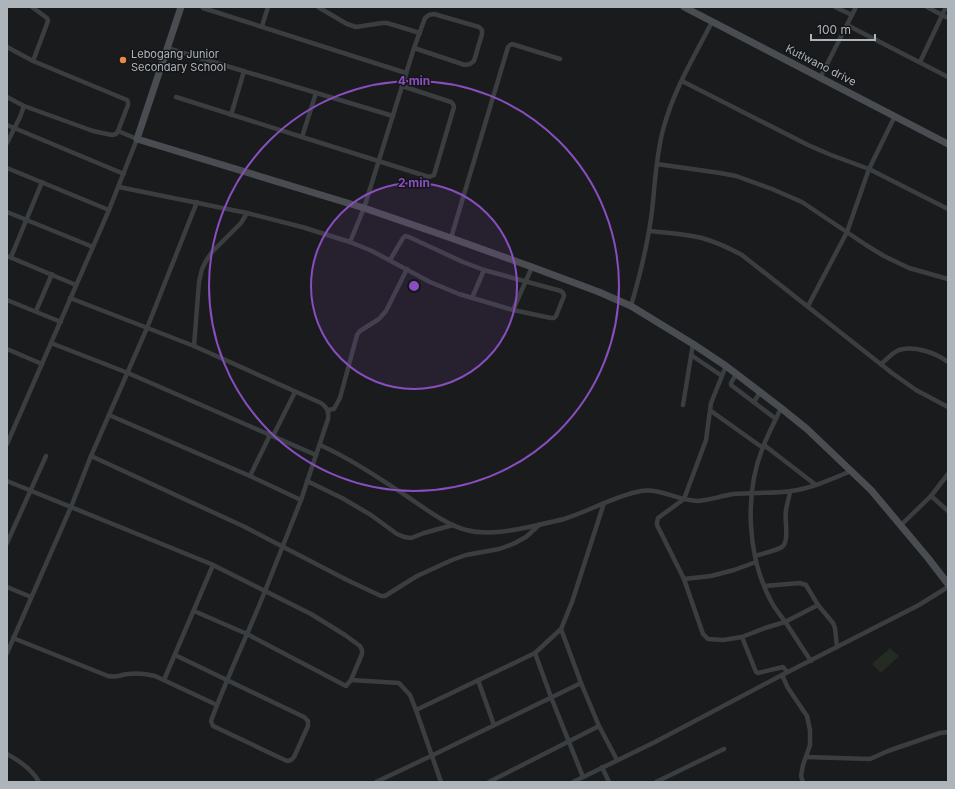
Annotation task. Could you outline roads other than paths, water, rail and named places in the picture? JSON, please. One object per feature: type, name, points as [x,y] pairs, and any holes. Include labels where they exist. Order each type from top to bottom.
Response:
[{"type":"street","points":[[32,7],[47,18],[48,21],[34,61]]},
{"type":"street","points":[[7,444],[119,187],[137,139],[181,7]]},
{"type":"street","points":[[262,26],[268,7]]},
{"type":"street","points":[[318,7],[347,24],[356,27],[387,23],[420,33]]},
{"type":"street","name":"Kutlwano drive","points":[[684,7],[948,144]]},
{"type":"street","points":[[835,7],[852,15]]},
{"type":"street","points":[[820,78],[856,7]]},
{"type":"street","points":[[927,7],[948,18]]},
{"type":"street","points":[[920,62],[946,7]]},
{"type":"street","points":[[203,8],[406,73]]},
{"type":"street","points":[[350,242],[364,208],[414,48],[425,18],[434,14],[482,30],[474,61],[470,64],[466,65],[414,48]]},
{"type":"street","points":[[631,306],[641,271],[649,231],[657,164],[663,131],[674,98],[712,22]]},
{"type":"street","points":[[847,25],[948,77]]},
{"type":"street","points":[[451,238],[508,48],[512,44],[560,59]]},
{"type":"street","points":[[7,47],[34,61],[127,100],[128,104],[118,131],[116,134],[112,135],[98,133],[24,106],[7,97]]},
{"type":"street","points":[[167,48],[393,116]]},
{"type":"street","points":[[231,115],[244,71]]},
{"type":"street","points":[[682,81],[808,145],[869,169],[948,208]]},
{"type":"street","points":[[176,97],[429,178],[434,175],[454,107],[451,102],[402,86]]},
{"type":"street","points":[[302,137],[316,93]]},
{"type":"street","points":[[7,143],[24,106]]},
{"type":"street","points":[[808,306],[847,232],[869,169],[895,116]]},
{"type":"street","points":[[7,125],[124,174]]},
{"type":"street","points":[[118,131],[137,139],[364,208],[532,267],[599,292],[631,306],[726,366],[806,429],[871,490],[928,558],[948,585],[920,605],[787,672],[655,742],[573,782]]},
{"type":"street","points":[[657,164],[720,173],[736,176],[753,182],[802,202],[874,251],[909,268],[948,280]]},
{"type":"street","points":[[7,168],[109,210]]},
{"type":"street","points":[[42,182],[9,257],[76,285]]},
{"type":"street","points":[[119,187],[247,213],[302,227],[350,242],[372,251],[430,282],[472,298],[512,310],[554,318],[564,296],[564,293],[561,291],[484,270],[405,236],[390,260]]},
{"type":"street","points":[[7,653],[11,640],[71,507],[91,456],[147,328],[197,202]]},
{"type":"street","points":[[7,212],[93,247]]},
{"type":"street","points":[[194,346],[199,282],[202,269],[212,252],[241,223],[247,213]]},
{"type":"street","points":[[649,231],[682,234],[703,238],[742,255],[916,390],[948,407]]},
{"type":"street","points":[[512,310],[532,267]]},
{"type":"street","points":[[328,410],[334,409],[340,398],[357,335],[360,331],[379,319],[386,311],[407,269]]},
{"type":"street","points":[[472,298],[484,270]]},
{"type":"street","points":[[36,311],[52,274]]},
{"type":"street","points":[[70,298],[194,346],[321,403],[328,410],[328,419],[301,500],[265,591],[228,680],[217,705],[211,721],[213,726],[286,760],[291,760],[294,757],[308,726],[308,721],[304,717],[228,680],[175,655]]},
{"type":"street","points":[[7,300],[60,322]]},
{"type":"street","points":[[51,343],[128,373],[316,454]]},
{"type":"street","points":[[683,405],[693,344]]},
{"type":"street","points":[[7,349],[42,364]]},
{"type":"street","points":[[881,364],[897,351],[902,349],[929,352],[948,362]]},
{"type":"street","points":[[691,355],[722,376]]},
{"type":"street","points":[[726,366],[711,403],[706,440],[684,499],[658,518],[657,525],[684,579],[703,634],[708,639],[723,640],[742,637],[785,622],[818,605]]},
{"type":"street","points":[[736,374],[731,381],[731,384],[776,419]]},
{"type":"street","points":[[250,476],[295,392]]},
{"type":"street","points":[[754,402],[760,392]]},
{"type":"street","points":[[781,408],[763,446],[755,474],[750,512],[751,533],[756,562],[772,604],[811,661]]},
{"type":"street","points":[[710,411],[763,446],[816,485]]},
{"type":"street","points":[[109,415],[250,476],[301,500]]},
{"type":"street","points":[[7,429],[13,431]]},
{"type":"street","points":[[320,445],[336,452],[370,472],[453,525],[476,532],[493,532],[518,529],[565,518],[631,493],[643,491],[655,491],[684,499],[698,501],[734,494],[790,492],[816,485],[851,470]]},
{"type":"street","points":[[7,544],[46,456]]},
{"type":"street","points":[[91,456],[245,527],[346,580],[381,596],[385,596],[417,576],[452,560],[466,555],[499,549],[513,544],[526,536],[540,524]]},
{"type":"street","points":[[901,525],[931,496],[948,474]]},
{"type":"street","points":[[307,480],[371,515],[397,534],[404,537],[411,538],[424,532],[453,525]]},
{"type":"street","points":[[7,481],[213,566],[265,591],[311,614],[345,635],[360,646],[362,654],[351,680],[346,686],[247,634],[194,611]]},
{"type":"street","points":[[755,556],[781,547],[785,543],[785,518],[790,492]]},
{"type":"street","points":[[931,496],[948,510]]},
{"type":"street","points":[[416,710],[535,653],[561,629],[572,602],[604,503]]},
{"type":"street","points":[[684,579],[711,576],[756,562]]},
{"type":"street","points":[[164,680],[213,566]]},
{"type":"street","points":[[764,586],[800,583],[806,585],[818,605],[833,623],[837,647]]},
{"type":"street","points":[[7,587],[31,597]]},
{"type":"street","points":[[561,629],[581,683],[617,760]]},
{"type":"street","points":[[742,637],[756,672],[758,673],[783,667],[787,672]]},
{"type":"street","points":[[11,640],[108,676],[116,677],[126,674],[146,674],[164,680],[217,705]]},
{"type":"street","points":[[535,653],[583,777]]},
{"type":"street","points":[[782,675],[788,688],[806,716],[810,730],[810,745],[801,776],[803,782]]},
{"type":"street","points":[[351,680],[399,684],[410,695],[441,782]]},
{"type":"street","points":[[478,680],[494,725]]},
{"type":"street","points":[[376,782],[581,683]]},
{"type":"street","points":[[489,782],[600,726]]},
{"type":"street","points":[[806,757],[870,759],[888,751],[940,733],[948,732]]},
{"type":"street","points":[[656,782],[724,749]]},
{"type":"street","points":[[7,754],[27,767],[36,776],[39,782]]},
{"type":"street","points":[[602,767],[609,782]]},
{"type":"place","name":"Lebogang Junior Secondary School","points":[[123,60]]}]
